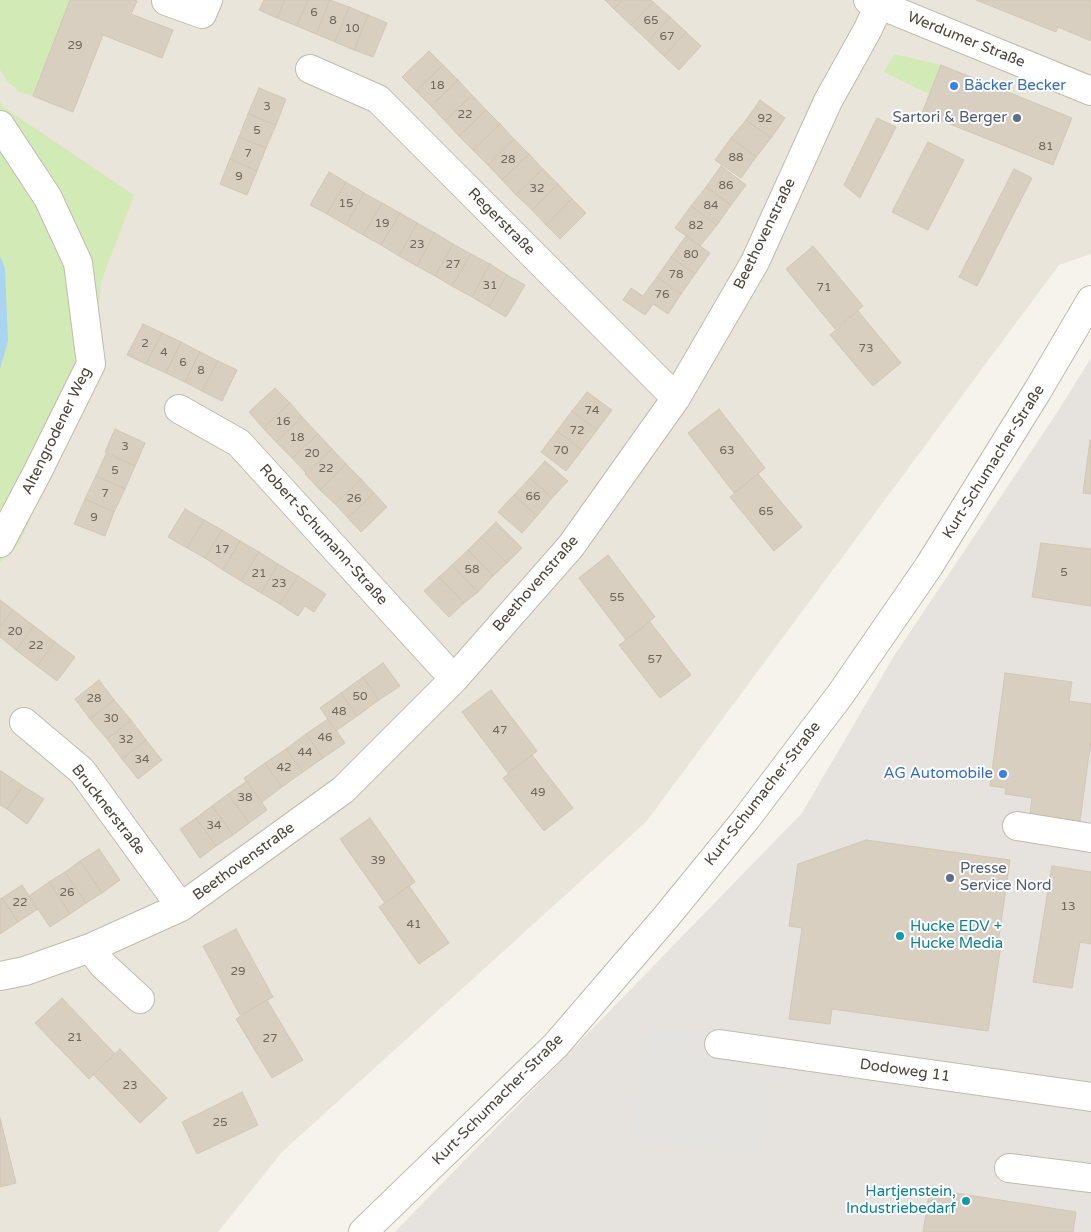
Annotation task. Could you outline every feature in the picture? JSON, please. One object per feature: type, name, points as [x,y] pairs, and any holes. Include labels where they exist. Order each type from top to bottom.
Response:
[{"type":"street","points":[[167,0],[166,2],[202,14],[208,0]]},
{"type":"street","name":"Werdumer Straße","points":[[874,2],[1091,91]]},
{"type":"street","name":"Beethovenstraße","points":[[0,976],[26,971],[90,948],[181,907],[343,790],[454,679],[571,546],[676,398],[755,262],[828,101],[868,29],[874,2]]},
{"type":"street","name":"Regerstraße","points":[[310,69],[378,99],[676,398]]},
{"type":"street","name":"Altengrodener Weg","points":[[0,124],[48,198],[78,263],[91,364],[0,544]]},
{"type":"street","name":"Kurt-Schumacher-Straße","points":[[363,1232],[556,1045],[746,820],[840,695],[929,566],[1038,390],[1091,300]]},
{"type":"street","name":"Robert-Schumann-Straße","points":[[179,409],[239,443],[454,679]]},
{"type":"street","name":"Brucknerstraße","points":[[24,722],[82,771],[181,907]]},
{"type":"street","points":[[1016,826],[1091,838]]},
{"type":"street","points":[[90,948],[103,965],[140,999]]},
{"type":"street","name":"Dodoweg 11","points":[[719,1044],[1091,1097]]},
{"type":"street","points":[[1008,1168],[1091,1178]]},
{"type":"shaded area","points":[[0,0],[1091,0],[1091,254],[1059,265],[646,822],[282,1152],[218,1232],[0,1232]]},
{"type":"shaded area","points":[[1091,358],[1091,1232],[395,1232],[802,813],[894,656],[1058,411]]},
{"type":"shaded area","points":[[647,1029],[775,1046],[761,1155],[629,1137]]},
{"type":"green space","points":[[0,0],[70,0],[33,96],[19,92],[7,81],[0,70]]},
{"type":"green space","points":[[894,54],[941,65],[929,94],[884,72]]},
{"type":"green space","points":[[0,102],[3,107],[134,195],[101,282],[92,383],[19,544],[0,563]]},
{"type":"water","points":[[0,256],[5,269],[8,341],[0,369]]},
{"type":"building","points":[[70,0],[135,0],[137,1],[131,14],[173,30],[162,58],[103,35],[73,112],[33,96]]},
{"type":"building","points":[[264,0],[285,0],[277,18],[259,10]]},
{"type":"building","points":[[285,0],[308,0],[297,26],[277,18]]},
{"type":"building","points":[[308,0],[330,0],[316,34],[297,26]]},
{"type":"building","points":[[330,0],[349,7],[335,42],[316,34]]},
{"type":"building","points":[[605,0],[622,0],[614,9]]},
{"type":"building","points":[[622,0],[651,0],[653,2],[631,25],[614,9]]},
{"type":"building","points":[[976,0],[1091,0],[1091,41],[1058,27],[1056,32]]},
{"type":"building","points":[[653,2],[670,17],[648,41],[631,25]]},
{"type":"building","points":[[349,7],[368,15],[354,50],[335,42]]},
{"type":"building","points":[[368,15],[387,23],[373,57],[354,50]]},
{"type":"building","points":[[670,17],[686,32],[664,56],[648,41]]},
{"type":"building","points":[[686,32],[701,46],[679,70],[664,56]]},
{"type":"building","points":[[429,51],[443,65],[416,91],[402,77]]},
{"type":"building","points":[[443,65],[458,80],[431,106],[416,91]]},
{"type":"building","points":[[941,65],[1072,118],[1053,165],[922,113]]},
{"type":"building","points":[[458,80],[472,95],[445,121],[431,106]]},
{"type":"building","points":[[259,88],[286,99],[276,125],[248,114]]},
{"type":"building","points":[[472,95],[486,110],[459,136],[445,121]]},
{"type":"building","points":[[760,100],[785,118],[771,138],[746,120]]},
{"type":"building","points":[[486,110],[500,124],[473,150],[459,136]]},
{"type":"building","points":[[248,114],[276,125],[266,148],[239,137]]},
{"type":"building","points":[[877,118],[896,127],[860,198],[844,185]]},
{"type":"building","points":[[746,120],[771,138],[756,157],[731,138]]},
{"type":"building","points":[[500,124],[514,139],[488,165],[473,150]]},
{"type":"building","points":[[239,137],[266,148],[257,171],[230,159]]},
{"type":"building","points":[[731,138],[756,157],[741,178],[715,160]]},
{"type":"building","points":[[514,139],[529,154],[502,180],[488,165]]},
{"type":"building","points":[[928,142],[964,160],[928,230],[892,212]]},
{"type":"building","points":[[529,154],[543,169],[516,195],[502,180]]},
{"type":"building","points":[[230,159],[257,171],[247,195],[220,184]]},
{"type":"building","points":[[721,166],[746,185],[731,205],[706,187]]},
{"type":"building","points":[[543,169],[558,184],[532,210],[516,195]]},
{"type":"building","points":[[1014,169],[1032,178],[977,286],[959,277]]},
{"type":"building","points":[[329,172],[346,182],[327,214],[310,205]]},
{"type":"building","points":[[346,182],[364,193],[346,225],[327,214]]},
{"type":"building","points":[[558,184],[572,199],[546,225],[532,210]]},
{"type":"building","points":[[706,187],[731,205],[717,225],[691,206]]},
{"type":"building","points":[[364,193],[382,203],[363,235],[346,225]]},
{"type":"building","points":[[572,199],[586,213],[560,239],[546,225]]},
{"type":"building","points":[[382,203],[400,213],[381,245],[363,235]]},
{"type":"building","points":[[691,206],[717,225],[700,246],[675,228]]},
{"type":"building","points":[[400,213],[417,223],[399,256],[381,245]]},
{"type":"building","points":[[417,223],[435,233],[417,266],[399,256]]},
{"type":"building","points":[[435,233],[453,244],[435,276],[417,266]]},
{"type":"building","points":[[686,236],[710,253],[695,274],[671,257]]},
{"type":"building","points":[[453,244],[471,254],[452,286],[435,276]]},
{"type":"building","points":[[813,246],[863,306],[835,329],[786,269]]},
{"type":"building","points":[[471,254],[490,264],[472,297],[452,286]]},
{"type":"building","points":[[671,257],[695,274],[681,294],[657,277]]},
{"type":"building","points":[[490,264],[507,275],[489,307],[472,297]]},
{"type":"building","points":[[507,275],[525,285],[506,317],[489,307]]},
{"type":"building","points":[[657,277],[681,294],[668,314],[653,304],[645,315],[623,300],[631,288],[643,296]]},
{"type":"building","points":[[858,311],[901,363],[873,386],[830,335]]},
{"type":"building","points":[[143,324],[162,333],[146,364],[127,355]]},
{"type":"building","points":[[162,333],[181,342],[166,373],[146,364]]},
{"type":"building","points":[[181,342],[200,352],[185,382],[166,373]]},
{"type":"building","points":[[200,352],[218,361],[202,391],[185,382]]},
{"type":"building","points":[[218,361],[237,370],[222,401],[202,391]]},
{"type":"building","points":[[275,388],[290,403],[263,428],[249,412]]},
{"type":"building","points":[[587,392],[612,410],[597,430],[572,411]]},
{"type":"building","points":[[290,403],[302,417],[276,442],[263,428]]},
{"type":"building","points":[[719,409],[765,468],[734,493],[688,433]]},
{"type":"building","points":[[572,411],[597,430],[582,450],[557,431]]},
{"type":"building","points":[[302,417],[318,434],[292,458],[276,442]]},
{"type":"building","points":[[115,429],[145,443],[135,466],[105,452]]},
{"type":"building","points":[[557,431],[582,450],[566,471],[541,452]]},
{"type":"building","points":[[318,434],[332,449],[307,474],[292,458]]},
{"type":"building","points":[[1091,441],[1091,494],[1083,493]]},
{"type":"building","points":[[332,449],[346,464],[320,490],[305,474]]},
{"type":"building","points":[[106,454],[135,466],[125,489],[96,476]]},
{"type":"building","points":[[545,461],[568,481],[552,498],[530,478]]},
{"type":"building","points":[[346,464],[361,479],[335,504],[320,490]]},
{"type":"building","points":[[758,474],[802,527],[774,551],[730,497]]},
{"type":"building","points":[[96,476],[125,489],[114,512],[85,499]]},
{"type":"building","points":[[530,478],[552,498],[537,516],[514,495]]},
{"type":"building","points":[[361,479],[374,493],[348,518],[335,504]]},
{"type":"building","points":[[374,493],[387,507],[361,532],[348,518]]},
{"type":"building","points":[[514,495],[537,516],[522,533],[498,512]]},
{"type":"building","points":[[85,499],[114,512],[105,536],[74,524]]},
{"type":"building","points":[[185,509],[204,520],[187,548],[168,537]]},
{"type":"building","points":[[204,520],[222,530],[205,558],[187,548]]},
{"type":"building","points":[[496,522],[522,548],[507,563],[481,537]]},
{"type":"building","points":[[222,530],[240,541],[223,570],[205,558]]},
{"type":"building","points":[[481,537],[507,563],[493,576],[468,550]]},
{"type":"building","points":[[240,541],[259,552],[241,581],[223,570]]},
{"type":"building","points":[[1041,543],[1091,549],[1091,606],[1032,597]]},
{"type":"building","points":[[468,550],[493,576],[478,592],[452,565]]},
{"type":"building","points":[[259,552],[278,564],[261,593],[241,581]]},
{"type":"building","points":[[608,555],[655,617],[626,640],[579,578]]},
{"type":"building","points":[[278,564],[298,576],[280,604],[261,593]]},
{"type":"building","points":[[452,565],[478,592],[464,603],[439,577]]},
{"type":"building","points":[[298,576],[326,594],[314,612],[305,606],[298,616],[280,604]]},
{"type":"building","points":[[439,577],[464,603],[449,617],[424,591]]},
{"type":"building","points":[[0,600],[13,610],[0,627]]},
{"type":"building","points":[[13,610],[34,626],[16,650],[0,637],[0,627]]},
{"type":"building","points":[[650,622],[691,675],[660,698],[619,645]]},
{"type":"building","points":[[34,626],[55,642],[37,666],[16,650]]},
{"type":"building","points":[[55,642],[75,657],[57,681],[37,666]]},
{"type":"building","points":[[383,663],[400,686],[379,700],[363,677]]},
{"type":"building","points":[[1005,673],[1072,682],[1069,701],[1091,704],[1091,740],[1080,821],[1030,814],[1032,798],[1005,794],[1006,788],[990,786]]},
{"type":"building","points":[[363,677],[379,700],[357,716],[341,693]]},
{"type":"building","points":[[99,680],[114,700],[90,719],[75,699]]},
{"type":"building","points":[[491,690],[537,751],[508,773],[462,712]]},
{"type":"building","points":[[341,693],[357,716],[336,731],[320,708]]},
{"type":"building","points":[[114,700],[131,720],[107,739],[90,719]]},
{"type":"building","points":[[328,719],[345,743],[323,758],[306,734]]},
{"type":"building","points":[[131,720],[146,740],[122,759],[107,739]]},
{"type":"building","points":[[306,734],[323,758],[303,772],[286,749]]},
{"type":"building","points":[[146,740],[162,760],[138,779],[122,759]]},
{"type":"building","points":[[286,749],[303,772],[282,787],[265,763]]},
{"type":"building","points":[[532,755],[573,808],[544,831],[503,778]]},
{"type":"building","points":[[265,763],[282,787],[262,802],[244,778]]},
{"type":"building","points":[[1,771],[23,786],[7,809],[0,805]]},
{"type":"building","points":[[247,781],[267,810],[249,823],[228,794]]},
{"type":"building","points":[[23,786],[44,799],[27,824],[7,809]]},
{"type":"building","points":[[228,794],[249,823],[233,835],[212,806]]},
{"type":"building","points":[[212,806],[233,835],[216,846],[196,818]]},
{"type":"building","points":[[196,818],[216,846],[200,858],[180,829]]},
{"type":"building","points":[[370,818],[415,882],[385,903],[340,839]]},
{"type":"building","name":"Hucke EDV + Hucke Media","points":[[866,840],[1010,860],[998,944],[1001,945],[988,1031],[832,1009],[830,1024],[789,1019],[802,928],[789,926],[798,864]]},
{"type":"building","points":[[99,849],[120,880],[102,893],[80,861]]},
{"type":"building","points":[[80,861],[102,893],[86,903],[65,872]]},
{"type":"building","points":[[1052,866],[1091,872],[1091,944],[1080,942],[1072,988],[1033,982]]},
{"type":"building","points":[[65,872],[86,903],[70,914],[49,882]]},
{"type":"building","points":[[49,882],[70,914],[50,927],[29,896]]},
{"type":"building","points":[[22,885],[38,909],[18,922],[2,898]]},
{"type":"building","points":[[409,886],[449,943],[419,964],[379,907]]},
{"type":"building","points":[[2,898],[18,922],[0,934],[0,899]]},
{"type":"building","points":[[236,929],[273,997],[240,1015],[203,946]]},
{"type":"building","points":[[62,998],[115,1054],[89,1079],[35,1023]]},
{"type":"building","points":[[267,1000],[303,1060],[272,1078],[236,1019]]},
{"type":"building","points":[[120,1049],[167,1098],[140,1123],[93,1074]]},
{"type":"building","points":[[242,1092],[258,1125],[197,1154],[182,1122]]},
{"type":"building","points":[[0,1118],[16,1183],[0,1187]]},
{"type":"building","name":"Hartjenstein, Industriebedarf","points":[[930,1189],[1076,1212],[1073,1232],[923,1232]]},
{"type":"place","name":"Bäcker Becker","points":[[954,86]]},
{"type":"place","name":"Sartori & Berger","points":[[1017,118]]},
{"type":"place","name":"AG Automobile","points":[[1003,774]]},
{"type":"place","name":"Presse Service Nord","points":[[950,878]]},
{"type":"place","name":"Hucke EDV + Hucke Media","points":[[900,936]]},
{"type":"place","name":"Hartjenstein, Industriebedarf","points":[[966,1201]]}]
